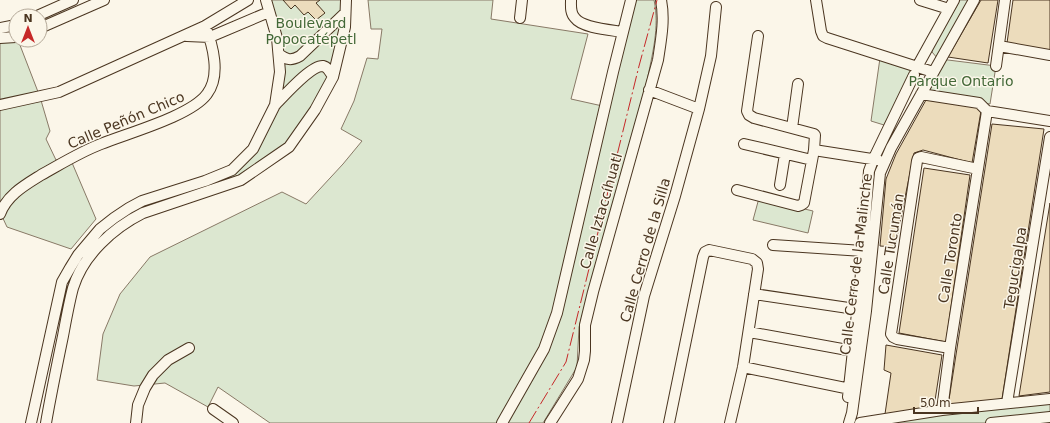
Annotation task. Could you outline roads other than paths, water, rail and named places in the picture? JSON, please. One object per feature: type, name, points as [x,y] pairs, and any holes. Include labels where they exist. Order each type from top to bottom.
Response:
[{"type":"street","points":[[48,9],[57,4],[73,0]]},
{"type":"street","points":[[48,24],[104,0]]},
{"type":"street","points":[[0,105],[59,92],[185,36],[205,26],[248,0]]},
{"type":"street","points":[[31,423],[62,282],[78,255],[100,230],[129,208],[232,170],[253,149],[275,105],[280,72],[277,38],[266,0]]},
{"type":"street","points":[[46,423],[54,376],[74,287],[87,261],[105,239],[121,226],[143,213],[241,180],[289,147],[315,110],[333,77],[345,27],[346,0]]},
{"type":"street","points":[[520,18],[522,0]]},
{"type":"street","points":[[571,0],[571,12],[575,19],[581,23],[623,32]]},
{"type":"street","name":"Calle Iztaccíhuatl","points":[[502,423],[544,349],[557,313],[631,0]]},
{"type":"street","points":[[816,0],[823,36],[916,71],[933,72]]},
{"type":"street","points":[[920,0],[951,4]]},
{"type":"street","name":"Calle Cerro de la Malinche","points":[[846,413],[852,390],[880,173],[884,161],[920,94],[974,0]]},
{"type":"street","points":[[996,66],[1005,0]]},
{"type":"street","name":"Calle Iztaccíhuatl","points":[[550,423],[578,379],[584,360],[585,325],[658,60],[662,32],[663,3]]},
{"type":"street","name":"Calle Cerro de la Malinche","points":[[849,423],[852,413],[853,351],[862,310],[863,251],[869,171],[916,71],[951,4]]},
{"type":"street","name":"Calle Cerro de la Silla","points":[[617,423],[644,296],[675,196],[699,109],[711,56],[716,7]]},
{"type":"street","points":[[185,36],[210,37],[269,12]]},
{"type":"street","points":[[279,54],[285,59],[295,60],[345,13]]},
{"type":"street","name":"Calle Peñón Chico","points":[[0,213],[5,203],[24,186],[70,158],[99,144],[190,109],[201,101],[208,93],[213,82],[214,72],[214,60],[210,37],[205,26]]},
{"type":"street","points":[[737,190],[798,206],[802,205],[804,203],[813,155],[814,134],[754,118],[749,115],[747,111],[758,36]]},
{"type":"street","points":[[999,46],[1050,55]]},
{"type":"street","points":[[275,105],[303,77],[317,66],[324,66],[333,77]]},
{"type":"street","points":[[792,128],[798,84]]},
{"type":"street","points":[[649,90],[699,109]]},
{"type":"street","points":[[920,94],[979,103],[987,112],[1050,121]]},
{"type":"street","name":"Calle Toronto","points":[[942,410],[950,348],[987,112]]},
{"type":"street","name":"Tegucigalpa","points":[[1007,403],[1050,137]]},
{"type":"street","points":[[744,144],[784,154],[884,161]]},
{"type":"street","points":[[780,185],[784,154]]},
{"type":"street","name":"Calle Tucumán","points":[[950,348],[897,339],[891,334],[917,161],[918,158],[921,157],[978,169]]},
{"type":"street","points":[[774,245],[863,251]]},
{"type":"street","points":[[669,423],[703,257],[705,252],[709,250],[752,259],[757,263],[758,269],[750,332],[734,422]]},
{"type":"street","points":[[754,294],[862,310]]},
{"type":"street","points":[[750,332],[853,351]]},
{"type":"street","points":[[136,423],[138,404],[153,375],[168,360],[189,348]]},
{"type":"street","points":[[743,367],[852,390]]},
{"type":"street","points":[[860,423],[942,410],[1050,399]]},
{"type":"street","points":[[992,423],[1045,417],[1040,400]]},
{"type":"street","points":[[213,409],[230,422]]},
{"type":"park label","name":"Boulevard Popocatépetl","points":[[311,32]]},
{"type":"park label","name":"Parque Ontario","points":[[961,81]]}]
